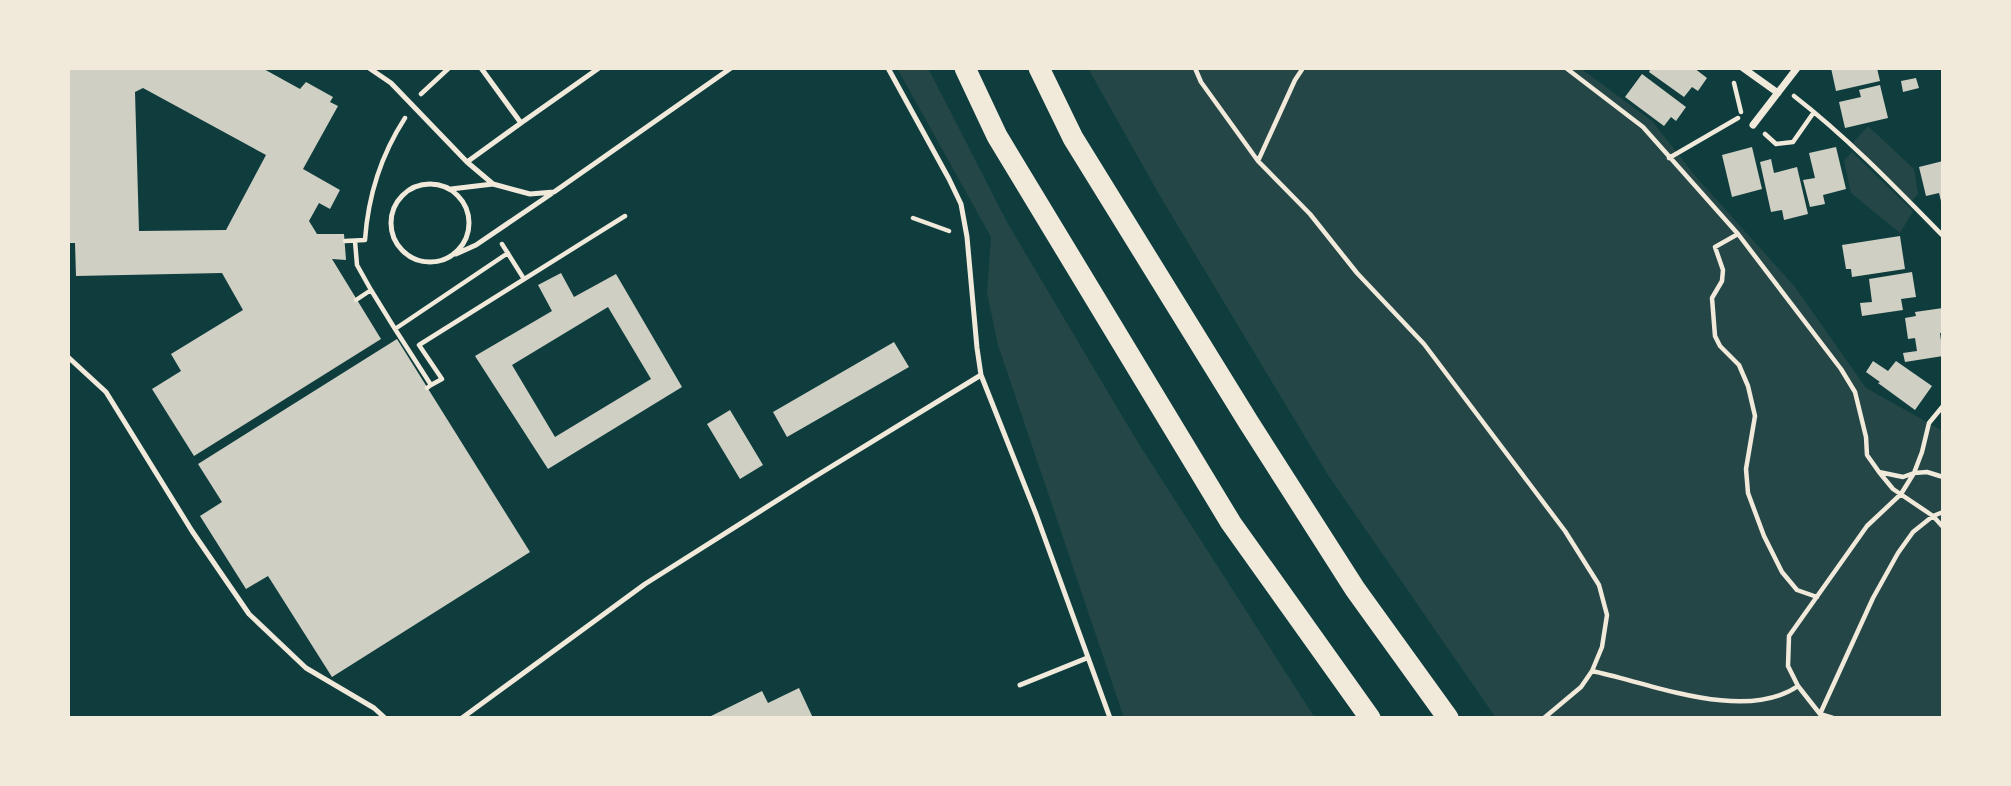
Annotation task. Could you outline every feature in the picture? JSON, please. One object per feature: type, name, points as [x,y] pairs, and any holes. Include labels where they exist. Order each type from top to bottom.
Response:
[{"type":"highway","points":[[965,68],[997,136],[1231,523],[1370,718]]},
{"type":"highway","points":[[1039,68],[1073,138],[1249,423],[1355,589],[1448,718]]},
{"type":"street","points":[[1743,68],[1780,90]]},
{"type":"street","points":[[1753,125],[1797,68]]},
{"type":"lane","points":[[369,68],[391,83],[467,162],[493,184]]},
{"type":"lane","points":[[481,68],[521,123]]},
{"type":"lane","points":[[467,162],[599,68]]},
{"type":"lane","points":[[451,256],[461,247],[468,235],[470,222],[467,209],[461,198],[439,184],[414,187],[396,204],[391,228],[403,251],[413,258],[426,262],[439,261],[451,256],[475,245],[495,232],[731,68]]},
{"type":"lane","points":[[888,68],[950,179],[961,204],[967,237],[976,348],[981,375],[1036,514],[1110,718]]},
{"type":"lane","points":[[451,190],[493,184],[530,194],[554,192]]},
{"type":"lane","points":[[68,357],[106,392],[192,531],[248,614],[306,668],[374,708],[385,718]]},
{"type":"lane","points":[[462,718],[645,584],[981,375]]},
{"type":"lane","points":[[1020,685],[1087,658]]},
{"type":"path","points":[[345,241],[365,240],[375,181],[393,136],[420,94],[449,68]]},
{"type":"path","points":[[1195,68],[1201,82],[1258,161],[1310,214],[1357,273],[1424,344],[1565,531],[1599,585],[1607,615],[1602,648],[1581,687],[1544,718]]},
{"type":"path","points":[[1258,161],[1303,68]]},
{"type":"path","points":[[1566,68],[1643,127],[1738,233],[1841,369],[1855,392],[1866,437],[1867,455],[1893,489],[1933,516],[1943,527]]},
{"type":"path","points":[[1733,76],[1742,116]]},
{"type":"path","points":[[1780,90],[1817,114],[1943,236]]},
{"type":"path","points":[[355,240],[357,265],[429,386],[442,379],[419,345],[625,216]]},
{"type":"path","points":[[913,218],[967,237]]},
{"type":"path","points":[[495,232],[524,279]]},
{"type":"path","points":[[1738,233],[1715,247],[1723,270],[1722,281],[1712,298],[1715,336],[1720,346],[1739,365],[1748,386],[1755,416],[1746,469],[1748,493],[1764,536],[1782,572],[1797,590],[1817,597]]},
{"type":"path","points":[[395,328],[508,253]]},
{"type":"path","points":[[356,300],[371,290]]},
{"type":"path","points":[[1833,718],[1822,716],[1798,686],[1788,666],[1789,636],[1867,526],[1901,494],[1922,453],[1929,423],[1943,406]]},
{"type":"path","points":[[1879,472],[1903,477],[1927,472],[1943,477]]},
{"type":"path","points":[[1822,716],[1873,598],[1898,553],[1913,533],[1933,516],[1943,512]]},
{"type":"path","points":[[1592,671],[1710,700],[1769,699],[1798,686]]},
{"type":"shaded area","points":[[897,68],[928,68],[1008,224],[1137,441],[1315,718],[1124,718],[998,345],[987,293],[991,237]]},
{"type":"shaded area","points":[[1088,68],[1580,68],[1652,121],[1697,178],[1795,287],[1866,388],[1943,431],[1943,718],[1496,718],[1328,475],[1160,196]]},
{"type":"shaded area","points":[[1868,126],[1914,169],[1918,194],[1912,201],[1853,143]]},
{"type":"shaded area","points":[[1852,152],[1913,211],[1900,233],[1851,193],[1844,161]]},
{"type":"building","points":[[68,68],[262,68],[300,89],[306,82],[333,97],[330,102],[338,106],[303,169],[340,190],[330,209],[319,203],[309,221],[317,234],[344,234],[346,260],[332,259],[381,339],[194,456],[152,389],[181,371],[171,354],[243,310],[222,273],[76,276],[75,243],[68,243]],"holes":[[[143,88],[266,155],[226,230],[139,231],[135,92]]]},
{"type":"building","points":[[1651,68],[1694,68],[1707,78],[1698,91],[1692,87],[1684,97],[1649,72]]},
{"type":"building","points":[[1831,68],[1877,68],[1880,81],[1836,91]]},
{"type":"building","points":[[1642,74],[1686,107],[1676,121],[1671,117],[1664,126],[1625,97]]},
{"type":"building","points":[[1916,78],[1919,88],[1903,92],[1901,81]]},
{"type":"building","points":[[1880,85],[1888,118],[1845,128],[1839,102],[1861,97],[1859,90]]},
{"type":"building","points":[[1752,147],[1762,189],[1732,197],[1722,155]]},
{"type":"building","points":[[1836,147],[1846,189],[1823,195],[1825,204],[1810,207],[1803,180],[1815,178],[1809,153]]},
{"type":"building","points":[[1771,159],[1774,173],[1797,167],[1808,214],[1784,220],[1782,210],[1771,212],[1760,162]]},
{"type":"building","points":[[1943,161],[1942,205],[1939,193],[1926,196],[1919,167]]},
{"type":"building","points":[[1900,236],[1905,269],[1852,277],[1851,269],[1846,269],[1842,245]]},
{"type":"building","points":[[1912,272],[1916,297],[1901,299],[1903,310],[1862,316],[1860,303],[1872,302],[1869,279]]},
{"type":"building","points":[[561,273],[574,297],[616,274],[682,387],[548,469],[475,356],[552,311],[538,285]],"holes":[[[608,307],[651,379],[555,437],[512,365]]]},
{"type":"building","points":[[1943,308],[1943,333],[1940,333],[1943,356],[1905,362],[1903,353],[1917,351],[1915,338],[1908,339],[1905,318],[1916,316],[1915,312]]},
{"type":"building","points":[[397,339],[530,552],[332,677],[268,576],[246,589],[200,516],[222,502],[198,464]]},
{"type":"building","points":[[894,342],[909,367],[787,437],[773,412]]},
{"type":"building","points":[[1873,361],[1888,371],[1896,361],[1932,386],[1915,410],[1866,372]]},
{"type":"building","points":[[730,410],[763,465],[740,479],[707,424]]},
{"type":"building","points":[[799,688],[813,718],[707,718],[762,691],[768,703]]}]
